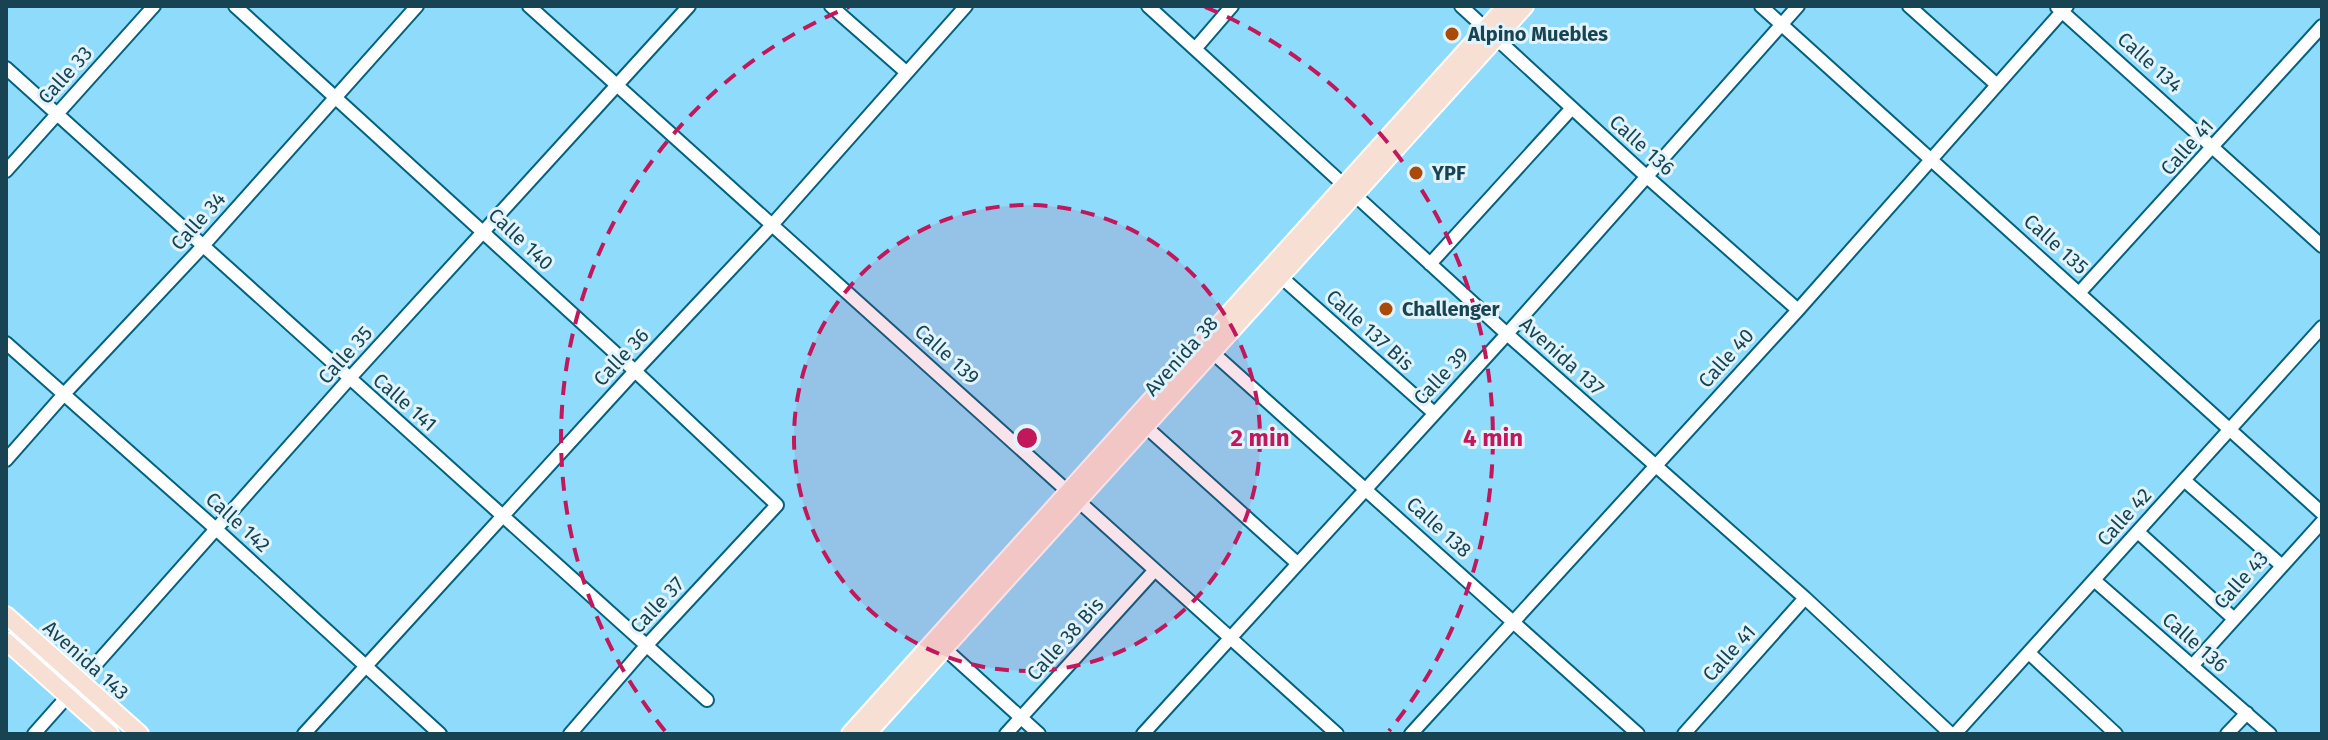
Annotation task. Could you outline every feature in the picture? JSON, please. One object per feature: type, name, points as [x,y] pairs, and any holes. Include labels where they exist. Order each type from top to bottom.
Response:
[{"type":"main road","name":"Avenida 38","points":[[1491,33],[1506,6]]},
{"type":"main road","name":"Avenida 38","points":[[850,734],[1074,495],[1491,33],[1525,6]]},
{"type":"main road","name":"Avenida 38","points":[[867,734],[1074,495],[1145,426],[1280,276],[1350,189]]},
{"type":"main road","name":"Avenida 143","points":[[6,615],[140,734]]},
{"type":"main road","name":"Avenida 143","points":[[6,641],[110,734]]},
{"type":"street","name":"Calle 33","points":[[6,171],[154,6]]},
{"type":"street","name":"Calle 140","points":[[235,6],[635,371],[777,505]]},
{"type":"street","name":"Calle 34","points":[[6,460],[417,6]]},
{"type":"street","name":"Calle 139","points":[[529,6],[1337,734]]},
{"type":"street","points":[[831,6],[906,72]]},
{"type":"street","name":"Calle 36","points":[[304,734],[772,225],[966,6]]},
{"type":"street","name":"Avenida 137","points":[[1148,6],[1507,334],[1805,598],[1953,734]]},
{"type":"street","points":[[1195,49],[1232,6]]},
{"type":"street","name":"Calle 136","points":[[1461,6],[1798,310]]},
{"type":"street","name":"Calle 135","points":[[1761,6],[2322,513]]},
{"type":"street","name":"Calle 39","points":[[1143,734],[1507,334],[1798,6]]},
{"type":"street","points":[[1909,6],[1997,85]]},
{"type":"street","name":"Calle 35","points":[[34,734],[79,680],[349,379],[485,233],[685,7]]},
{"type":"street","name":"Calle 40","points":[[1411,734],[1798,310],[2062,8]]},
{"type":"street","name":"Calle 134","points":[[2062,8],[2322,246]]},
{"type":"street","name":"Calle 41","points":[[2080,292],[2322,26]]},
{"type":"street","name":"Calle 141","points":[[6,68],[707,700]]},
{"type":"street","points":[[1430,264],[1572,108]]},
{"type":"street","name":"Calle 137 Bis","points":[[1280,276],[1434,413]]},
{"type":"street","name":"Calle 42","points":[[1953,734],[2322,327]]},
{"type":"street","name":"Calle 142","points":[[6,343],[440,734]]},
{"type":"street","name":"Calle 138","points":[[1212,352],[1638,734]]},
{"type":"street","points":[[1145,426],[1297,563]]},
{"type":"street","points":[[2184,480],[2281,565]]},
{"type":"street","name":"Calle 37","points":[[570,734],[646,646],[777,505]]},
{"type":"street","name":"Calle 43","points":[[2192,666],[2322,522]]},
{"type":"street","points":[[2138,532],[2233,618]]},
{"type":"street","name":"Calle 38 Bis","points":[[1006,734],[1154,571]]},
{"type":"street","name":"Calle 136","points":[[2094,580],[2270,734]]},
{"type":"street","name":"Calle 41","points":[[1684,734],[1805,598]]},
{"type":"street","points":[[944,648],[1039,734]]},
{"type":"street","points":[[2029,653],[2116,734]]},
{"type":"street","points":[[2227,734],[2247,713]]},
{"type":"place","name":"Alpino Muebles","points":[[1452,34]]},
{"type":"place","name":"YPF","points":[[1416,173]]},
{"type":"place","name":"Challenger","points":[[1386,309]]}]
